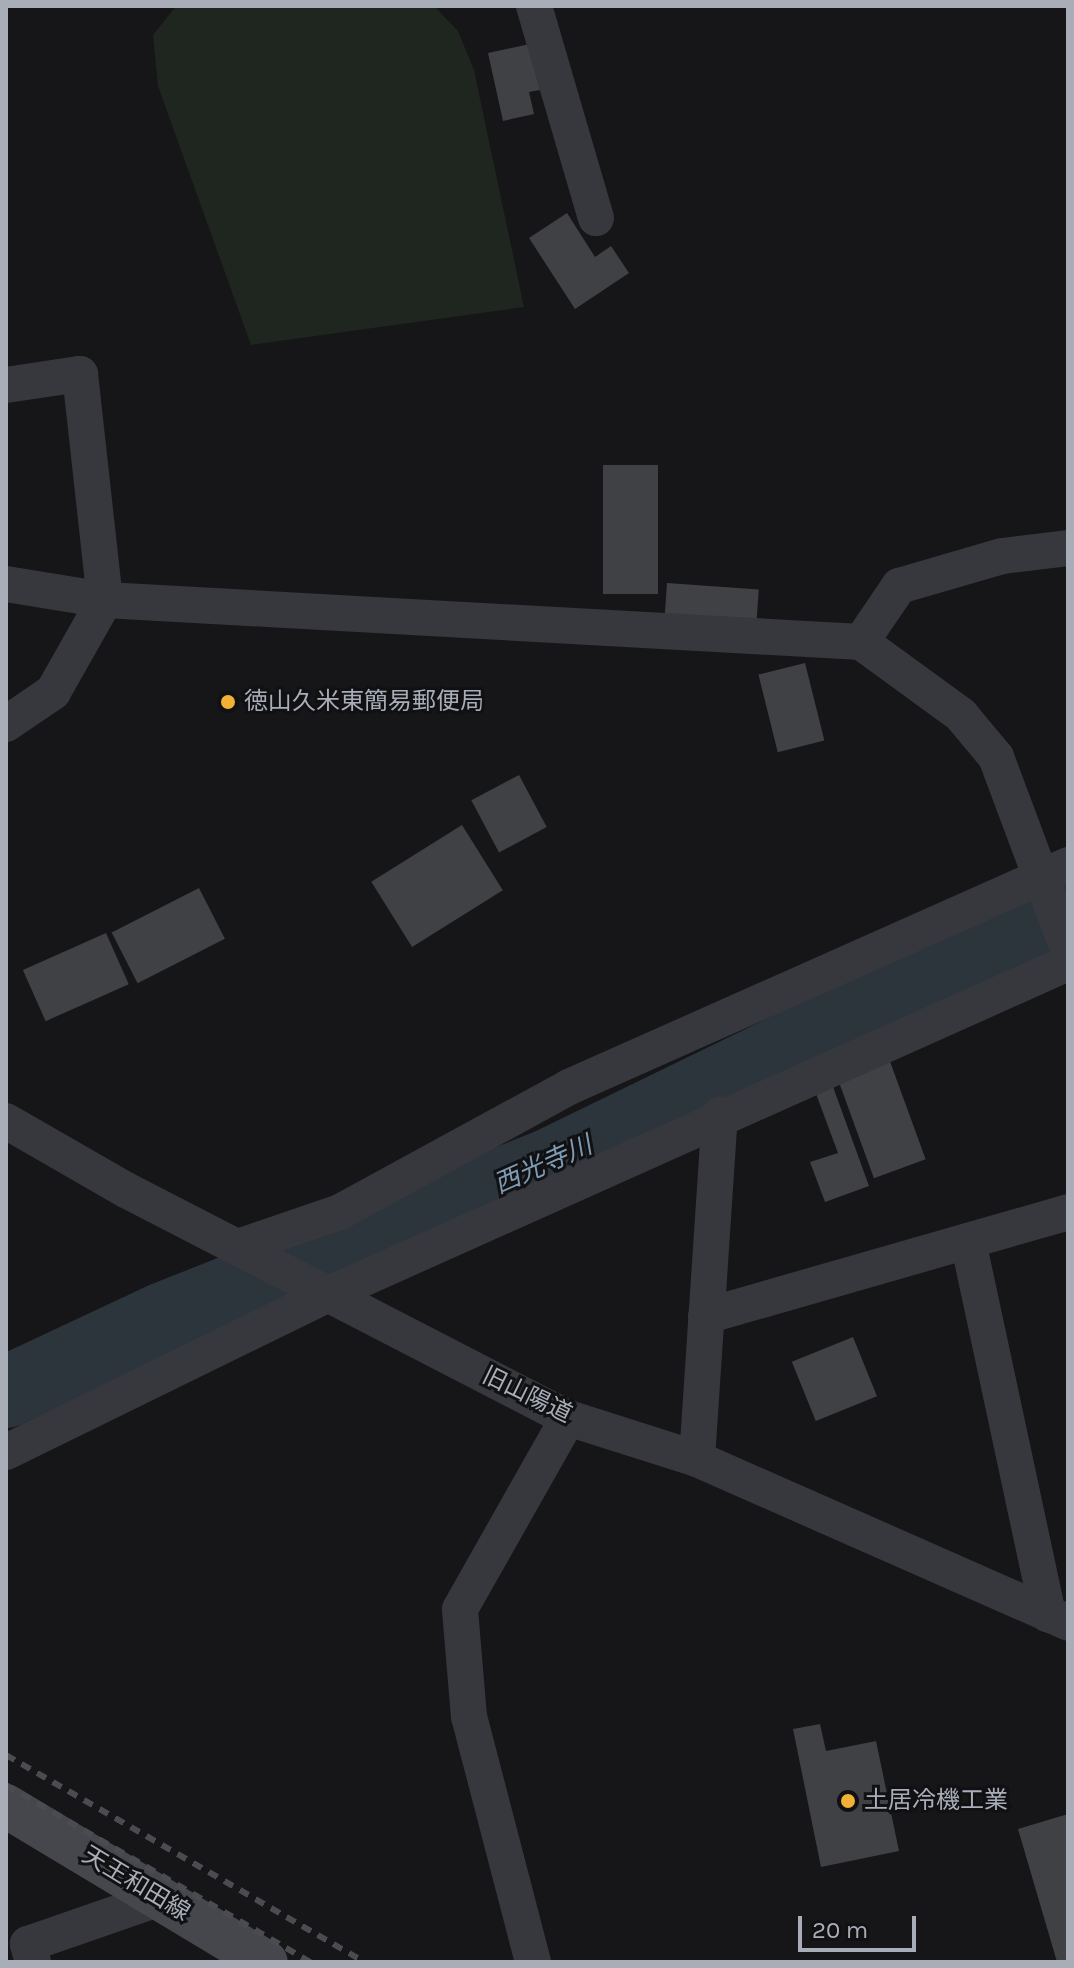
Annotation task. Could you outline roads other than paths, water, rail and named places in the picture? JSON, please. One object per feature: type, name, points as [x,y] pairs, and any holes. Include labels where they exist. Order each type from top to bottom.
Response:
[{"type":"street","points":[[534,6],[596,218]]},
{"type":"street","points":[[6,385],[80,374],[105,600],[53,692],[6,724]]},
{"type":"street","points":[[861,642],[899,586],[1002,556],[1068,548]]},
{"type":"street","points":[[6,584],[105,600],[861,642],[961,715],[996,757],[1052,870],[1068,950]]},
{"type":"street","points":[[238,1247],[340,1212],[569,1087],[1052,870]]},
{"type":"street","points":[[6,1452],[331,1293],[720,1115],[1068,963]]},
{"type":"street","points":[[697,1459],[720,1115]]},
{"type":"street","name":"旧山陽道","points":[[6,1121],[238,1247],[568,1418],[697,1459],[1058,1619]]},
{"type":"street","points":[[706,1316],[1068,1212]]},
{"type":"street","points":[[968,1241],[1058,1619]]},
{"type":"street","points":[[533,1962],[469,1717],[460,1609],[568,1418]]},
{"type":"street","name":"天王和田線","points":[[6,1806],[266,1962]]},
{"type":"street","points":[[33,1962],[28,1944],[161,1898]]},
{"type":"waterway","name":"西光寺川","points":[[6,1392],[164,1318],[544,1167],[1068,912]]},
{"type":"railway","points":[[6,1755],[365,1962]]},
{"type":"railway","points":[[6,1785],[310,1962]]},
{"type":"place","name":"徳山久米東簡易郵便局","points":[[228,702]]},
{"type":"place","name":"土居冷機工業","points":[[848,1801]]}]
